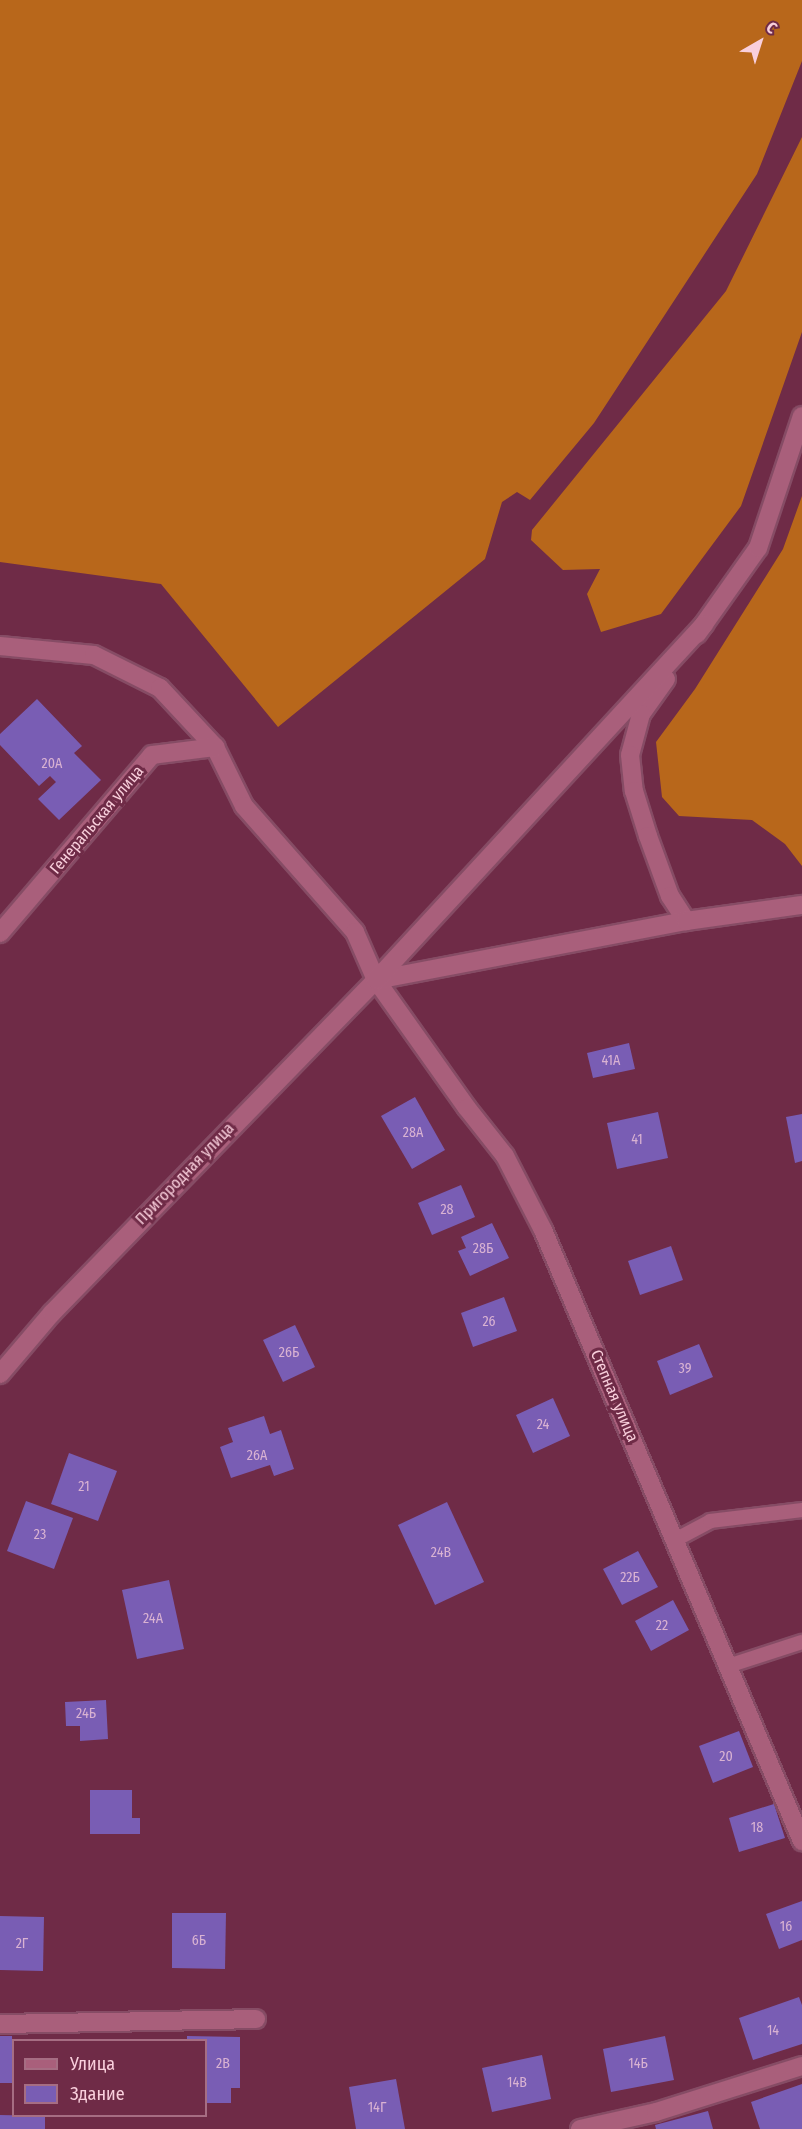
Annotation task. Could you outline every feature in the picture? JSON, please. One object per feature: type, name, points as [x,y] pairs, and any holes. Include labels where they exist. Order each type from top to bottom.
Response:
[{"type":"street","points":[[686,921],[670,896],[648,836],[634,791],[630,756],[641,714],[758,548],[802,416]]},
{"type":"street","name":"Пригородная улица","points":[[0,1374],[60,1305],[376,980],[704,624]]},
{"type":"street","name":"Степная улица","points":[[0,646],[94,655],[160,688],[215,747],[244,806],[355,932],[376,980],[467,1108],[505,1156],[543,1230],[802,1841]]},
{"type":"street","name":"Генеральская улица","points":[[0,933],[152,755],[215,747]]},
{"type":"street","points":[[376,980],[686,921],[802,905]]},
{"type":"street","points":[[0,2024],[256,2019]]},
{"type":"street","points":[[580,2129],[656,2112],[802,2066]]},
{"type":"lane","points":[[675,1540],[710,1521],[802,1510]]},
{"type":"lane","points":[[728,1666],[802,1642]]},
{"type":"shaded area","points":[[0,0],[802,0],[802,61],[757,174],[594,423],[530,500],[517,492],[502,502],[485,559],[278,727],[161,584],[0,562]]},
{"type":"shaded area","points":[[802,137],[802,332],[741,506],[661,614],[601,632],[587,594],[600,569],[563,570],[531,540],[532,530],[726,291]]},
{"type":"shaded area","points":[[802,496],[802,866],[785,844],[752,820],[679,816],[662,797],[656,742],[695,689],[783,549]]},
{"type":"building","points":[[37,699],[82,746],[74,753],[101,780],[59,820],[38,799],[56,782],[50,776],[39,786],[0,745],[0,734]]},
{"type":"building","points":[[629,1043],[635,1069],[593,1078],[587,1053]]},
{"type":"building","points":[[415,1097],[445,1150],[412,1169],[381,1116]]},
{"type":"building","points":[[658,1112],[668,1158],[617,1169],[607,1123]]},
{"type":"building","points":[[802,1114],[802,1161],[795,1163],[786,1117]]},
{"type":"building","points":[[461,1185],[475,1217],[432,1235],[418,1203]]},
{"type":"building","points":[[492,1223],[509,1258],[470,1276],[458,1251],[466,1248],[461,1237]]},
{"type":"building","points":[[671,1246],[683,1280],[640,1295],[628,1261]]},
{"type":"building","points":[[504,1297],[517,1331],[473,1347],[461,1313]]},
{"type":"building","points":[[295,1325],[315,1367],[283,1382],[263,1340]]},
{"type":"building","points":[[699,1344],[713,1377],[670,1395],[657,1361]]},
{"type":"building","points":[[553,1398],[570,1436],[533,1453],[516,1415]]},
{"type":"building","points":[[264,1416],[270,1434],[281,1430],[294,1469],[274,1476],[270,1465],[231,1478],[220,1447],[233,1442],[228,1428]]},
{"type":"building","points":[[69,1453],[117,1471],[98,1521],[51,1504]]},
{"type":"building","points":[[26,1501],[73,1518],[54,1569],[7,1551]]},
{"type":"building","points":[[447,1502],[484,1582],[435,1605],[398,1525]]},
{"type":"building","points":[[638,1551],[658,1587],[622,1605],[603,1569]]},
{"type":"building","points":[[169,1580],[184,1649],[137,1659],[122,1590]]},
{"type":"building","points":[[673,1600],[689,1630],[651,1651],[635,1621]]},
{"type":"building","points":[[106,1700],[108,1739],[80,1741],[80,1726],[66,1726],[65,1702]]},
{"type":"building","points":[[739,1731],[753,1767],[713,1783],[699,1746]]},
{"type":"building","points":[[90,1790],[132,1790],[132,1818],[140,1818],[140,1834],[90,1834]]},
{"type":"building","points":[[774,1804],[785,1838],[739,1852],[729,1818]]},
{"type":"building","points":[[802,1901],[802,1940],[779,1949],[766,1914]]},
{"type":"building","points":[[172,1913],[226,1913],[225,1969],[172,1968]]},
{"type":"building","points":[[0,1916],[44,1917],[43,1971],[0,1970]]},
{"type":"building","points":[[799,1997],[802,2005],[802,2044],[753,2060],[739,2018]]},
{"type":"building","points":[[0,2036],[12,2036],[12,2083],[0,2083]]},
{"type":"building","points":[[187,2036],[240,2037],[240,2088],[231,2088],[231,2103],[207,2103],[207,2039],[187,2039]]},
{"type":"building","points":[[665,2036],[674,2080],[611,2092],[603,2049]]},
{"type":"building","points":[[542,2055],[551,2099],[492,2112],[482,2068]]},
{"type":"building","points":[[396,2079],[405,2129],[356,2129],[349,2087]]},
{"type":"building","points":[[802,2084],[802,2129],[760,2129],[751,2102]]},
{"type":"building","points":[[708,2111],[713,2129],[656,2129],[655,2125]]},
{"type":"building","points":[[0,2115],[45,2117],[45,2129],[0,2129]]}]
